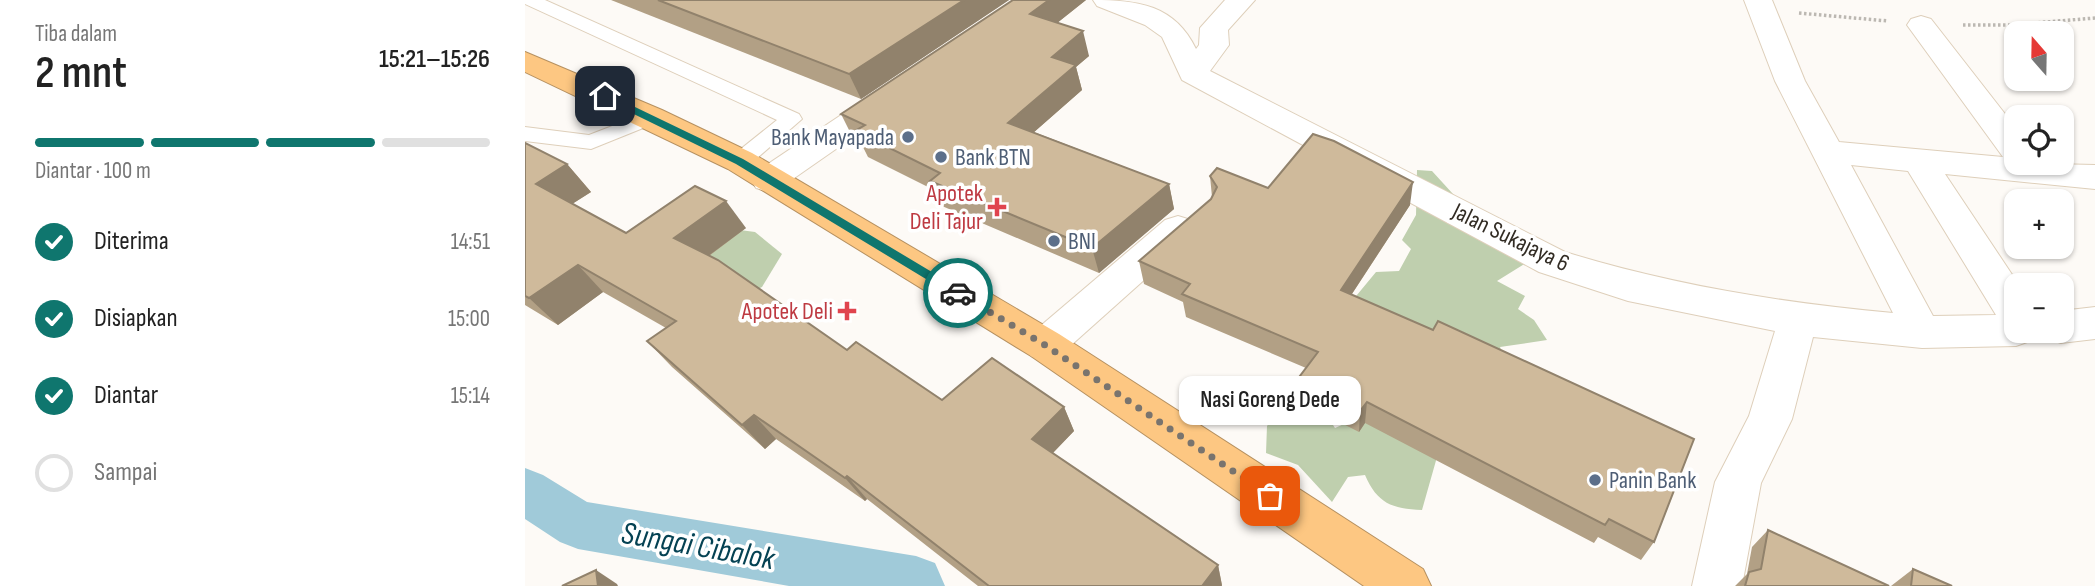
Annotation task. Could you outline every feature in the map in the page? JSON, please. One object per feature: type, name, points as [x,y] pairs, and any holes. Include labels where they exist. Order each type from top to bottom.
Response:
[{"type":"highway","points":[[528,66],[651,117],[754,171],[1045,345],[1406,586]]},
{"type":"street","points":[[1107,0],[1155,19],[1174,33],[1193,74],[1214,45],[1214,28],[1241,0]]},
{"type":"street","points":[[1758,0],[1790,80],[1922,332]]},
{"type":"street","points":[[1921,24],[2004,134]]},
{"type":"street","name":"Jalan Sukajaya 6","points":[[1193,74],[1552,262],[1628,286],[1798,320],[1922,332],[2004,330]]},
{"type":"street","points":[[754,171],[918,78]]},
{"type":"street","points":[[1828,152],[2004,161]]},
{"type":"street","points":[[1923,167],[2004,294]]},
{"type":"street","points":[[2074,172],[2095,177]]},
{"type":"street","points":[[1045,345],[1199,211]]},
{"type":"street","points":[[1717,586],[1738,482],[1770,419],[1798,320]]},
{"type":"street","points":[[2074,325],[2095,323]]},
{"type":"lane","points":[[531,0],[792,119],[754,171]]},
{"type":"lane","points":[[525,134],[591,142],[651,117]]},
{"type":"green space","points":[[1417,170],[1432,171],[1474,217],[1531,260],[1497,281],[1525,296],[1518,309],[1534,320],[1547,340],[1500,347],[1503,355],[1333,324],[1376,272],[1399,271],[1411,249],[1402,240],[1416,215]]},
{"type":"green space","points":[[740,230],[755,232],[782,254],[762,287],[734,301],[679,284],[709,251]]},
{"type":"green space","points":[[1299,385],[1314,396],[1335,428],[1384,406],[1437,457],[1422,510],[1387,503],[1375,492],[1365,475],[1348,477],[1332,502],[1298,465],[1266,453],[1267,426]]},
{"type":"building","points":[[658,0],[964,0],[849,74]]},
{"type":"building","points":[[1013,0],[1049,0],[1030,14],[1083,31],[1052,57],[1076,65],[1008,123],[1169,184],[1092,248],[930,181],[940,173],[855,131],[865,125],[841,114]]},
{"type":"building","points":[[1313,134],[1334,141],[1413,182],[1341,290],[1433,330],[1438,321],[1694,439],[1654,542],[1609,519],[1605,525],[1367,402],[1360,411],[1297,380],[1318,352],[1182,294],[1190,284],[1139,261],[1211,199],[1217,187],[1210,176],[1217,168],[1268,188]]},
{"type":"building","points":[[525,143],[567,164],[536,184],[626,233],[695,186],[726,201],[674,238],[718,260],[847,350],[856,342],[942,400],[992,358],[1064,407],[1032,439],[1218,565],[1202,586],[989,586],[847,476],[845,478],[754,415],[742,425],[647,341],[676,321],[578,265],[529,298],[525,296]]},
{"type":"building","points":[[1768,530],[1889,586],[1745,586],[1749,572],[1761,569]]},
{"type":"building","points":[[1913,569],[1952,586],[1911,586]]},
{"type":"building","points":[[596,570],[598,586],[562,586]]},
{"type":"waterway","name":"Sungai Cibalok","points":[[525,491],[578,525],[916,582],[918,586]]},
{"type":"way so far","points":[[958,293],[1045,345],[1270,496]]},
{"type":"place","name":"Bank Mayapada","points":[[908,137]]},
{"type":"place","name":"Bank BTN","points":[[941,157]]},
{"type":"place","name":"Apotek Deli Tajur","points":[[997,207]]},
{"type":"place","name":"BNI","points":[[1054,241]]},
{"type":"place","name":"Apotek Deli","points":[[847,311]]},
{"type":"place","name":"Panin Bank","points":[[1595,480]]},
{"type":"place","name":"Nasi Goreng Dede","points":[[1270,496]]},
{"type":"route","points":[[605,96],[740,161],[958,293]]}]
